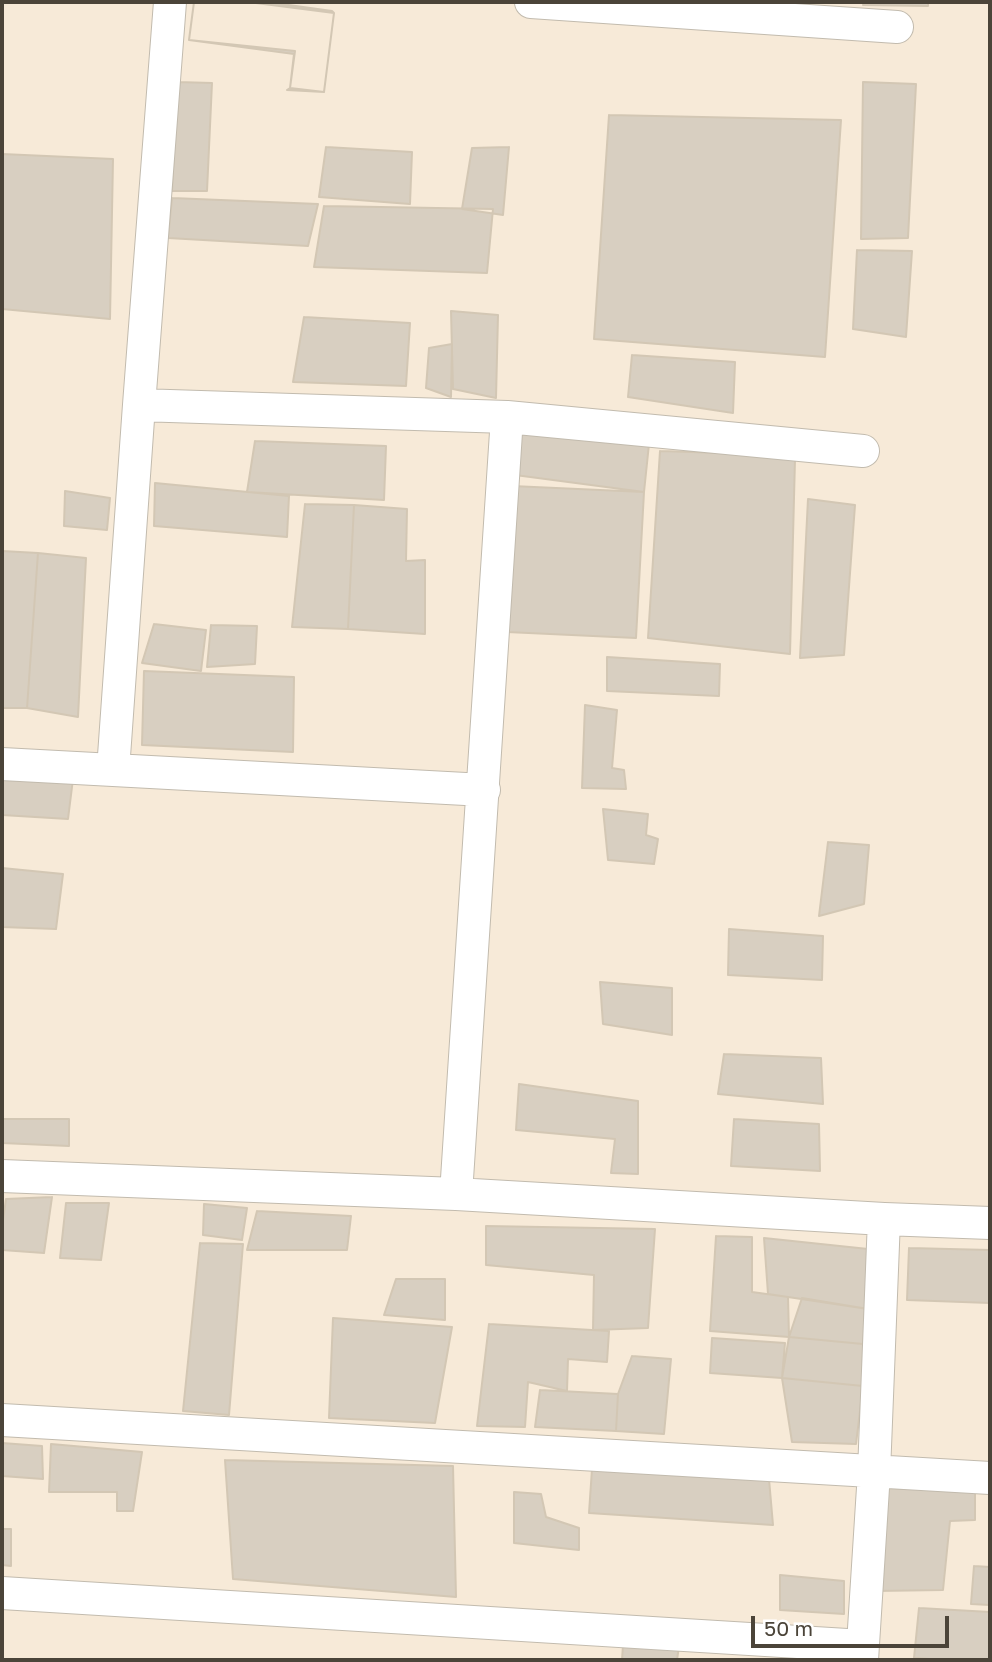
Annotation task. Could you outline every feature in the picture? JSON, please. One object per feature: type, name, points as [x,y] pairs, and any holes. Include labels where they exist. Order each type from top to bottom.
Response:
[{"type":"street","points":[[113,770],[170,2]]},
{"type":"street","points":[[531,2],[897,27]]},
{"type":"street","points":[[139,405],[507,417],[863,451]]},
{"type":"street","points":[[456,1194],[507,417]]},
{"type":"street","points":[[2,764],[484,790]]},
{"type":"street","points":[[2,1176],[456,1194],[990,1223]]},
{"type":"street","points":[[2,1593],[862,1653],[874,1472],[884,1219]]},
{"type":"street","points":[[2,1420],[990,1478]]},
{"type":"shaded area","points":[[2,2],[990,2],[990,1660],[2,1660]]},
{"type":"building","points":[[194,2],[267,2],[332,11],[334,13],[324,92],[287,90],[290,88],[295,51],[189,40]]},
{"type":"building","points":[[194,2],[248,2],[334,13],[324,92],[290,88],[294,54],[189,40]]},
{"type":"building","points":[[864,2],[928,2],[928,6],[863,5]]},
{"type":"building","points":[[177,82],[212,83],[207,191],[172,191]]},
{"type":"building","points":[[863,82],[916,84],[908,238],[861,239]]},
{"type":"building","points":[[609,115],[841,120],[825,357],[594,339]]},
{"type":"building","points":[[326,147],[412,152],[410,204],[319,197]]},
{"type":"building","points":[[509,147],[503,215],[462,209],[472,148]]},
{"type":"building","points":[[2,154],[113,159],[110,319],[2,309]]},
{"type":"building","points":[[172,198],[318,204],[308,246],[168,238]]},
{"type":"building","points":[[324,206],[493,209],[487,273],[314,267]]},
{"type":"building","points":[[857,250],[912,251],[906,337],[853,329]]},
{"type":"building","points":[[451,311],[498,315],[496,398],[453,389]]},
{"type":"building","points":[[304,317],[410,323],[406,386],[293,382]]},
{"type":"building","points":[[452,344],[451,397],[426,388],[429,348]]},
{"type":"building","points":[[632,355],[735,362],[733,413],[628,397]]},
{"type":"building","points":[[520,430],[649,444],[644,492],[515,475]]},
{"type":"building","points":[[255,441],[386,446],[384,500],[247,492]]},
{"type":"building","points":[[660,451],[795,459],[790,654],[648,638]]},
{"type":"building","points":[[155,483],[289,496],[287,537],[154,526]]},
{"type":"building","points":[[512,486],[644,492],[636,638],[507,632]]},
{"type":"building","points":[[65,491],[110,498],[107,530],[64,526]]},
{"type":"building","points":[[808,499],[855,505],[844,655],[800,658]]},
{"type":"building","points":[[305,504],[354,505],[348,629],[292,627]]},
{"type":"building","points":[[354,505],[407,509],[406,561],[425,560],[425,634],[348,629]]},
{"type":"building","points":[[2,551],[38,553],[27,708],[2,708]]},
{"type":"building","points":[[38,553],[86,558],[78,717],[27,708]]},
{"type":"building","points":[[154,624],[206,630],[201,671],[142,663]]},
{"type":"building","points":[[211,625],[257,626],[255,664],[207,667]]},
{"type":"building","points":[[607,657],[720,664],[719,696],[607,691]]},
{"type":"building","points":[[144,671],[294,677],[293,752],[142,745]]},
{"type":"building","points":[[585,705],[617,710],[612,768],[624,770],[626,789],[582,788]]},
{"type":"building","points":[[2,774],[73,779],[68,819],[2,815]]},
{"type":"building","points":[[603,809],[648,814],[646,835],[658,839],[654,864],[608,860]]},
{"type":"building","points":[[828,842],[869,845],[864,904],[819,916]]},
{"type":"building","points":[[2,868],[63,874],[56,929],[2,927]]},
{"type":"building","points":[[729,929],[823,936],[822,980],[728,975]]},
{"type":"building","points":[[600,982],[672,988],[672,1035],[603,1024]]},
{"type":"building","points":[[724,1054],[821,1058],[823,1104],[718,1094]]},
{"type":"building","points":[[519,1084],[638,1101],[638,1174],[611,1173],[615,1139],[516,1130]]},
{"type":"building","points":[[2,1119],[69,1119],[69,1146],[2,1143]]},
{"type":"building","points":[[734,1119],[819,1124],[820,1171],[731,1166]]},
{"type":"building","points":[[52,1197],[44,1253],[2,1250],[6,1199]]},
{"type":"building","points":[[66,1203],[109,1203],[101,1260],[60,1258]]},
{"type":"building","points":[[204,1204],[247,1208],[242,1240],[203,1235]]},
{"type":"building","points":[[257,1211],[351,1216],[347,1250],[247,1250]]},
{"type":"building","points":[[486,1226],[655,1229],[648,1328],[593,1330],[594,1275],[486,1265]]},
{"type":"building","points":[[716,1236],[752,1237],[752,1292],[788,1297],[789,1337],[710,1331]]},
{"type":"building","points":[[764,1238],[868,1249],[868,1309],[768,1294]]},
{"type":"building","points":[[200,1243],[243,1244],[229,1415],[183,1411]]},
{"type":"building","points":[[909,1248],[990,1250],[990,1303],[907,1300]]},
{"type":"building","points":[[396,1279],[445,1279],[445,1320],[384,1315]]},
{"type":"building","points":[[802,1298],[868,1309],[863,1344],[789,1337]]},
{"type":"building","points":[[333,1318],[452,1327],[435,1423],[329,1418]]},
{"type":"building","points":[[489,1324],[609,1331],[607,1362],[568,1359],[567,1391],[528,1382],[525,1427],[477,1426]]},
{"type":"building","points":[[789,1337],[863,1344],[863,1386],[782,1378]]},
{"type":"building","points":[[712,1338],[785,1343],[782,1378],[710,1373]]},
{"type":"building","points":[[632,1356],[671,1359],[664,1434],[616,1431],[618,1394]]},
{"type":"building","points":[[782,1378],[863,1386],[856,1444],[792,1442]]},
{"type":"building","points":[[540,1390],[618,1394],[616,1431],[535,1427]]},
{"type":"building","points":[[2,1443],[42,1446],[43,1479],[2,1476]]},
{"type":"building","points":[[51,1444],[142,1452],[133,1511],[117,1511],[117,1492],[49,1492]]},
{"type":"building","points":[[225,1460],[453,1466],[456,1597],[233,1579]]},
{"type":"building","points":[[592,1469],[769,1479],[773,1525],[589,1513]]},
{"type":"building","points":[[886,1488],[975,1491],[975,1520],[950,1521],[943,1590],[875,1591]]},
{"type":"building","points":[[514,1492],[541,1494],[546,1517],[579,1528],[579,1550],[514,1543]]},
{"type":"building","points":[[2,1529],[11,1529],[11,1566],[2,1565]]},
{"type":"building","points":[[974,1566],[990,1567],[990,1605],[971,1604]]},
{"type":"building","points":[[780,1575],[844,1581],[844,1614],[780,1610]]},
{"type":"building","points":[[919,1608],[990,1612],[990,1660],[914,1658]]},
{"type":"building","points":[[623,1645],[679,1646],[677,1660],[622,1660]]}]
